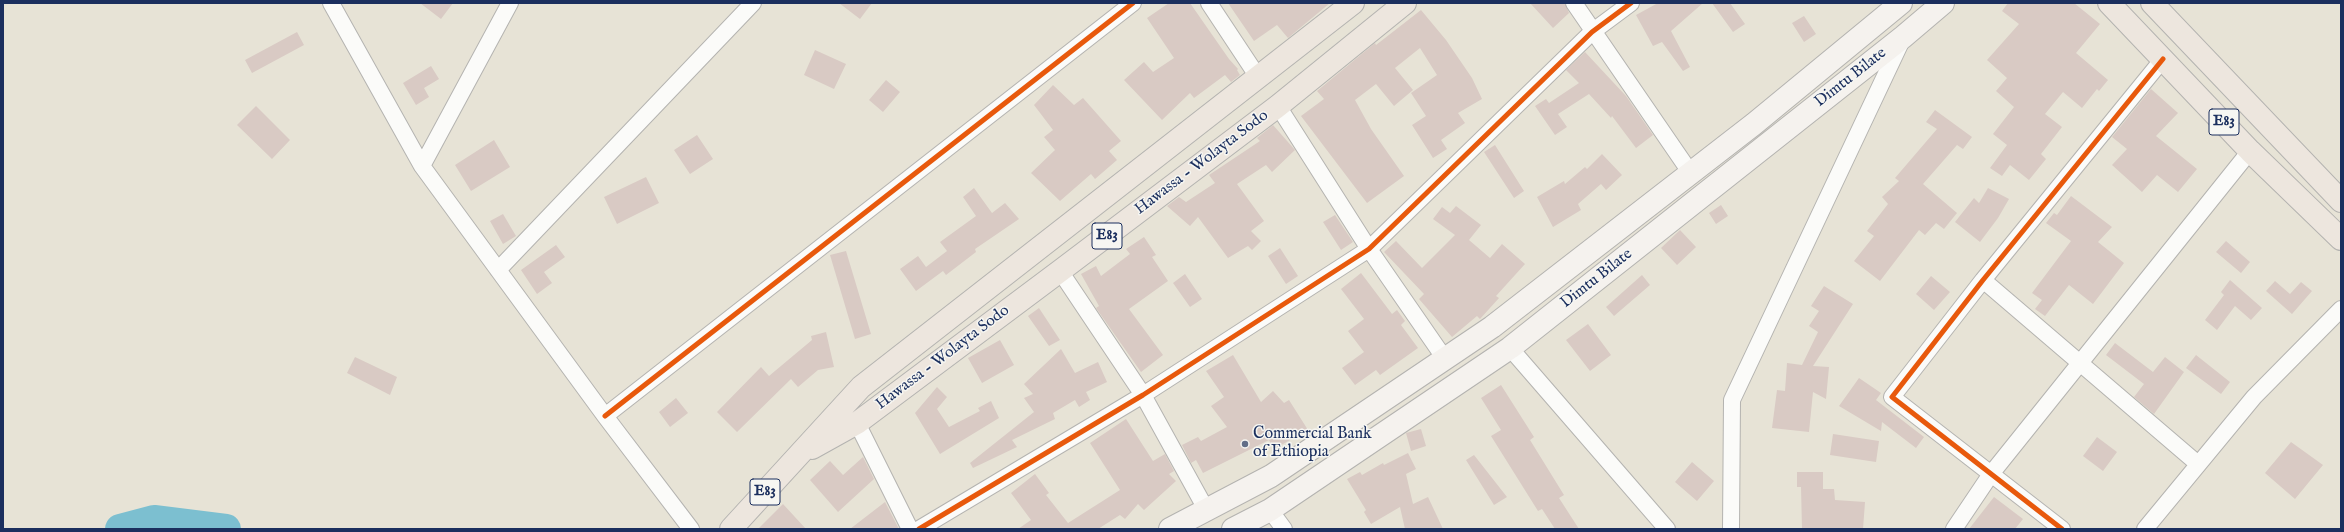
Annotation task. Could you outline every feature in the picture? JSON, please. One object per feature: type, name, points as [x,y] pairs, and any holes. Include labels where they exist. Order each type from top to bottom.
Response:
[{"type":"main road","name":"Hawassa - Wolayta Sodo","points":[[732,529],[861,387],[1353,3]]},
{"type":"main road","name":"Hawassa - Wolayta Sodo","points":[[799,456],[858,423],[1278,106],[1405,3]]},
{"type":"main road","points":[[1170,529],[1207,511],[1271,476],[1492,328],[1690,172],[1754,124],[1901,3]]},
{"type":"main road","name":"Dimtu Bilate","points":[[1233,529],[1270,510],[1510,348],[1903,37],[1943,3]]},
{"type":"main road","name":"E83","points":[[2109,3],[2250,151],[2341,239]]},
{"type":"main road","name":"E83","points":[[2152,3],[2341,201]]},
{"type":"main road","points":[[1258,77],[1278,106]]},
{"type":"main road","points":[[1042,246],[1060,271]]},
{"type":"street","points":[[331,3],[422,166],[604,416],[691,529]]},
{"type":"street","points":[[422,166],[510,3]]},
{"type":"street","points":[[498,270],[753,3]]},
{"type":"street","points":[[604,416],[1133,3]]},
{"type":"street","points":[[1209,3],[1258,77]]},
{"type":"street","points":[[1574,3],[1592,32],[1690,172]]},
{"type":"street","points":[[919,529],[1143,395],[1369,249],[1592,32],[1631,3]]},
{"type":"street","points":[[1731,529],[1732,400],[1903,37]]},
{"type":"street","points":[[2062,529],[1892,397],[1983,280],[2163,59]]},
{"type":"street","points":[[1278,106],[1369,249],[1445,359]]},
{"type":"street","points":[[1954,529],[1991,474],[2250,151]]},
{"type":"street","points":[[1060,271],[1143,395],[1207,511]]},
{"type":"street","points":[[1983,280],[2198,464]]},
{"type":"street","points":[[2145,529],[2254,397],[2341,309]]},
{"type":"street","points":[[1510,348],[1667,529]]},
{"type":"street","points":[[858,423],[910,529]]},
{"type":"street","points":[[1270,510],[1284,529]]},
{"type":"building","points":[[420,3],[453,3],[441,19]]},
{"type":"building","points":[[839,3],[872,3],[860,19]]},
{"type":"building","points":[[1169,3],[1190,3],[1229,59],[1238,69],[1237,70],[1240,75],[1231,82],[1225,75],[1194,98],[1190,93],[1162,120],[1124,80],[1144,62],[1153,72],[1174,58],[1147,18]]},
{"type":"building","points":[[1228,3],[1330,3],[1288,38],[1277,25],[1254,41]]},
{"type":"building","points":[[1530,3],[1565,3],[1569,13],[1553,28]]},
{"type":"building","points":[[1658,3],[1703,3],[1671,31],[1690,67],[1683,71],[1662,42],[1653,46],[1636,15]]},
{"type":"building","points":[[1712,3],[1730,3],[1745,24],[1733,32]]},
{"type":"building","points":[[2008,3],[2074,3],[2100,24],[2076,53],[2108,80],[2099,91],[2097,89],[2082,108],[2063,92],[2045,114],[2062,127],[2041,154],[2046,159],[2029,180],[2010,165],[2002,176],[1990,168],[2007,145],[1993,134],[2014,107],[1996,91],[2007,78],[1987,60],[2019,24],[2002,11]]},
{"type":"building","points":[[1421,10],[1446,40],[1472,78],[1482,99],[1458,113],[1465,123],[1441,140],[1447,149],[1433,158],[1412,125],[1426,116],[1411,93],[1437,75],[1420,48],[1395,68],[1413,90],[1394,106],[1376,84],[1355,100],[1371,129],[1404,176],[1367,203],[1301,116],[1324,99],[1317,91],[1375,43],[1376,45]]},
{"type":"building","points":[[1804,16],[1816,34],[1804,42],[1792,23]]},
{"type":"building","points":[[297,32],[304,45],[252,73],[245,60]]},
{"type":"building","points":[[815,50],[846,64],[834,89],[804,75]]},
{"type":"building","points":[[1585,52],[1626,96],[1653,135],[1636,148],[1612,116],[1611,118],[1589,94],[1558,114],[1567,127],[1555,135],[1535,106],[1546,99],[1549,103],[1579,83],[1566,70]]},
{"type":"building","points":[[431,66],[439,79],[424,88],[429,97],[416,105],[403,83]]},
{"type":"building","points":[[886,80],[900,92],[883,112],[869,100]]},
{"type":"building","points":[[1053,85],[1074,105],[1083,98],[1121,141],[1109,151],[1117,160],[1095,179],[1091,174],[1060,201],[1031,173],[1055,150],[1044,137],[1053,130],[1034,105]]},
{"type":"building","points":[[2151,89],[2178,113],[2156,136],[2197,169],[2178,192],[2157,175],[2142,192],[2112,165],[2127,149],[2112,137]]},
{"type":"building","points":[[256,106],[290,140],[272,159],[237,125]]},
{"type":"building","points":[[1935,110],[1972,137],[1963,149],[1957,145],[1923,184],[1957,213],[1944,229],[1936,223],[1925,235],[1919,230],[1880,281],[1854,261],[1874,236],[1867,231],[1888,204],[1882,197],[1899,181],[1895,178],[1937,129],[1926,122]]},
{"type":"building","points":[[1273,125],[1295,150],[1272,172],[1266,165],[1237,184],[1264,221],[1251,231],[1261,241],[1252,250],[1248,246],[1228,258],[1198,217],[1190,226],[1167,206],[1179,197],[1186,202],[1215,183],[1209,175],[1260,141],[1257,138]]},
{"type":"building","points":[[697,135],[713,159],[690,174],[674,150]]},
{"type":"building","points":[[494,140],[510,167],[471,191],[455,165]]},
{"type":"building","points":[[1495,145],[1524,191],[1514,198],[1484,152]]},
{"type":"building","points":[[1602,154],[1622,175],[1606,190],[1601,184],[1578,204],[1581,210],[1553,227],[1537,197],[1564,181],[1565,184],[1585,167],[1587,169]]},
{"type":"building","points":[[646,177],[659,203],[617,224],[604,197]]},
{"type":"building","points":[[974,188],[992,213],[1005,203],[1019,219],[975,249],[976,252],[946,275],[943,271],[916,291],[900,269],[918,256],[926,267],[947,251],[940,242],[976,216],[963,197]]},
{"type":"building","points":[[1988,188],[2009,199],[1998,218],[1980,242],[1955,222],[1974,198],[1979,203]]},
{"type":"building","points":[[2071,196],[2112,227],[2098,242],[2124,263],[2093,304],[2069,285],[2045,316],[2035,309],[2042,300],[2032,293],[2071,241],[2046,223],[2054,213],[2057,215]]},
{"type":"building","points":[[1721,205],[1728,216],[1716,224],[1709,213]]},
{"type":"building","points":[[1456,206],[1481,225],[1469,240],[1490,258],[1502,244],[1525,264],[1496,296],[1499,298],[1480,319],[1477,316],[1452,337],[1419,299],[1424,294],[1384,252],[1396,241],[1422,268],[1455,235],[1433,219],[1442,207],[1450,213]]},
{"type":"building","points":[[503,214],[516,236],[503,244],[490,221]]},
{"type":"building","points":[[1335,215],[1353,242],[1341,250],[1323,222]]},
{"type":"building","points":[[1680,230],[1696,247],[1677,265],[1661,248]]},
{"type":"building","points":[[1144,237],[1156,255],[1152,257],[1168,281],[1129,309],[1163,355],[1141,372],[1096,308],[1099,306],[1081,274],[1096,266],[1101,276],[1130,254],[1126,249]]},
{"type":"building","points":[[2226,241],[2250,262],[2241,273],[2216,252]]},
{"type":"building","points":[[556,245],[565,257],[544,272],[552,283],[537,294],[521,270]]},
{"type":"building","points":[[1280,248],[1298,276],[1286,284],[1268,256]]},
{"type":"building","points":[[846,251],[871,334],[855,339],[830,255]]},
{"type":"building","points":[[1361,273],[1392,314],[1397,310],[1405,321],[1401,325],[1418,348],[1380,375],[1376,370],[1355,385],[1342,368],[1364,352],[1348,331],[1364,319],[1341,289]]},
{"type":"building","points":[[1185,274],[1202,299],[1190,307],[1173,283]]},
{"type":"building","points":[[1642,275],[1650,285],[1614,316],[1606,307]]},
{"type":"building","points":[[1931,276],[1950,292],[1934,310],[1916,294]]},
{"type":"building","points":[[2230,280],[2262,308],[2251,320],[2235,306],[2217,330],[2205,320],[2224,295],[2221,292]]},
{"type":"building","points":[[2275,281],[2290,294],[2301,282],[2312,291],[2292,314],[2266,291]]},
{"type":"building","points":[[1824,286],[1853,304],[1813,366],[1829,367],[1826,399],[1813,392],[1809,432],[1772,428],[1777,390],[1785,391],[1787,363],[1802,365],[1818,332],[1809,326],[1819,311],[1811,306]]},
{"type":"building","points":[[1039,308],[1060,340],[1049,346],[1028,316]]},
{"type":"building","points":[[1588,324],[1611,355],[1590,371],[1566,340]]},
{"type":"building","points":[[826,332],[834,367],[818,370],[798,387],[791,379],[737,432],[717,412],[761,367],[769,376],[812,340],[811,336]]},
{"type":"building","points":[[1000,340],[1014,365],[982,383],[968,358]]},
{"type":"building","points":[[2115,343],[2153,372],[2165,357],[2184,372],[2154,414],[2134,397],[2144,384],[2106,355]]},
{"type":"building","points":[[1061,349],[1075,373],[1098,362],[1107,382],[1086,392],[1090,400],[1079,407],[1075,400],[1053,413],[1055,419],[1012,440],[1017,447],[973,468],[970,463],[1034,412],[1024,398],[1033,394],[1024,384]]},
{"type":"building","points":[[1233,355],[1261,402],[1273,391],[1284,403],[1289,400],[1308,430],[1274,449],[1269,440],[1203,473],[1196,460],[1191,463],[1182,445],[1198,437],[1201,441],[1227,427],[1211,406],[1224,397],[1206,371]]},
{"type":"building","points":[[2196,355],[2230,382],[2221,394],[2186,368]]},
{"type":"building","points":[[355,357],[397,377],[390,395],[347,373]]},
{"type":"building","points":[[1859,378],[1881,393],[1876,400],[1924,437],[1916,448],[1882,422],[1881,431],[1839,406]]},
{"type":"building","points":[[1501,385],[1534,437],[1530,440],[1564,495],[1559,498],[1579,529],[1555,529],[1542,509],[1538,511],[1491,436],[1501,430],[1481,398]]},
{"type":"building","points":[[937,387],[947,397],[937,409],[949,427],[980,411],[978,408],[991,401],[999,418],[940,454],[915,413]]},
{"type":"building","points":[[676,398],[688,413],[670,427],[659,412]]},
{"type":"building","points":[[1126,419],[1153,461],[1165,454],[1174,471],[1169,474],[1176,481],[1144,510],[1138,504],[1125,519],[1120,515],[1098,529],[1018,529],[1031,520],[1011,493],[1035,474],[1049,493],[1046,495],[1068,523],[1120,490],[1090,443]]},
{"type":"building","points":[[1421,429],[1426,446],[1411,451],[1406,433]]},
{"type":"building","points":[[1833,434],[1879,441],[1876,462],[1830,455]]},
{"type":"building","points":[[2097,437],[2117,452],[2103,471],[2083,456]]},
{"type":"building","points":[[2291,442],[2323,465],[2295,499],[2265,473]]},
{"type":"building","points":[[1408,453],[1416,469],[1406,474],[1413,504],[1428,497],[1443,529],[1405,529],[1400,507],[1371,524],[1364,512],[1366,510],[1347,479],[1360,472],[1362,475],[1383,463],[1384,465]]},
{"type":"building","points":[[1474,455],[1507,497],[1494,505],[1466,460]]},
{"type":"building","points":[[863,457],[874,479],[838,512],[810,480],[830,461],[843,475]]},
{"type":"building","points":[[1692,462],[1714,481],[1697,501],[1675,482]]},
{"type":"building","points":[[1797,472],[1823,472],[1823,489],[1834,489],[1835,500],[1865,502],[1863,529],[1802,529],[1801,487],[1797,487]]},
{"type":"building","points":[[1994,497],[2023,519],[2015,529],[1969,529]]},
{"type":"building","points":[[885,502],[899,529],[850,529]]},
{"type":"building","points":[[783,504],[806,529],[758,529]]},
{"type":"waterway","points":[[120,529],[154,520],[226,529]]},
{"type":"cycle path","points":[[605,416],[1133,3]]},
{"type":"cycle path","points":[[919,529],[1143,395],[1369,249],[1592,32],[1631,3]]},
{"type":"cycle path","points":[[2062,529],[1892,397],[1983,280],[2163,59]]},
{"type":"place","name":"Commercial Bank of Ethiopia","points":[[1245,444]]}]
